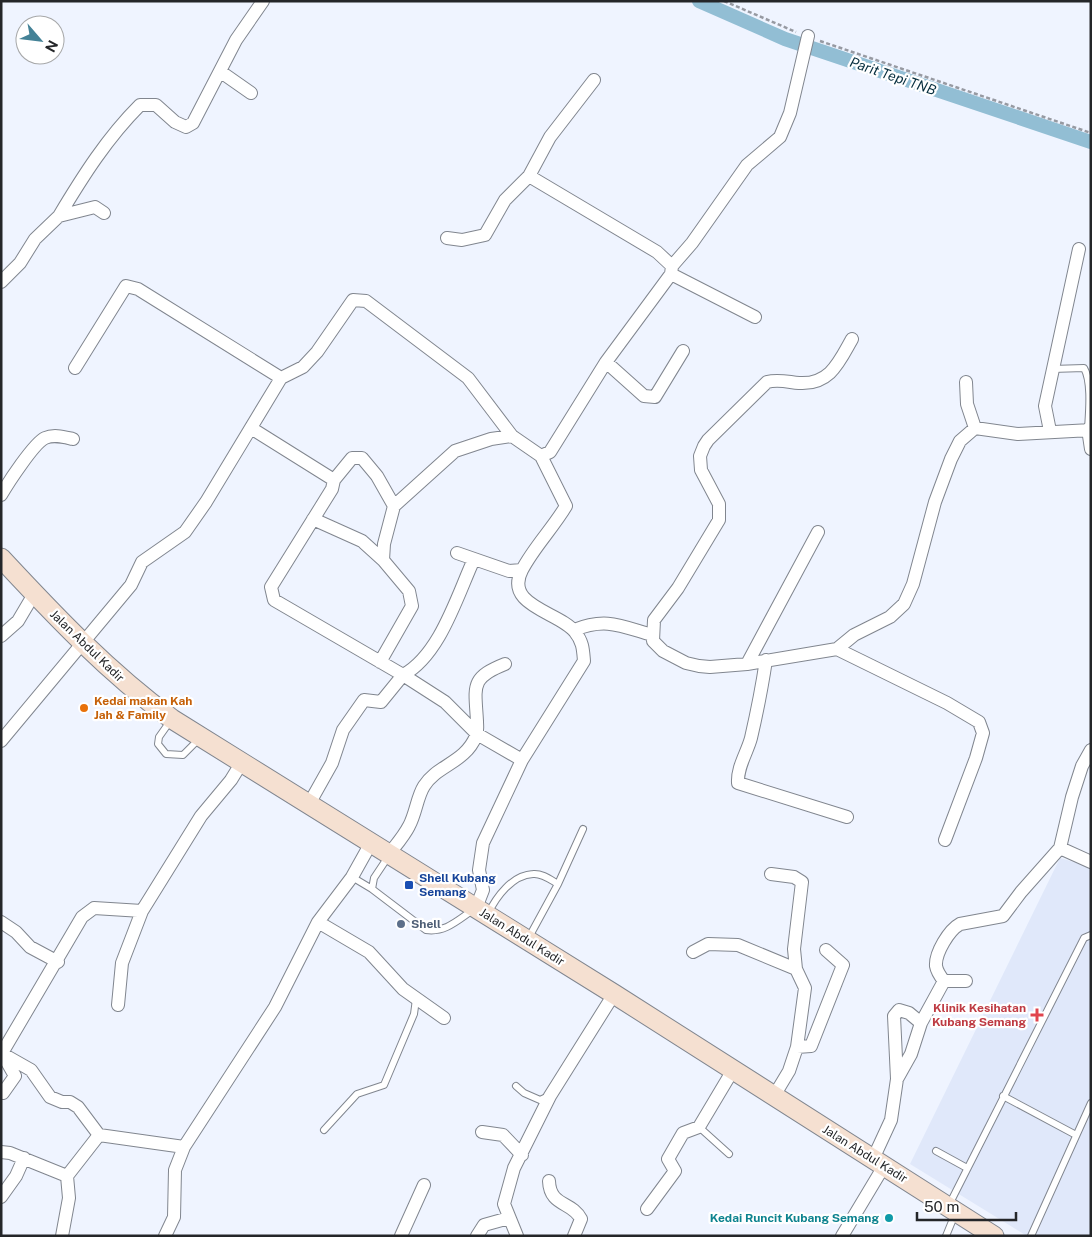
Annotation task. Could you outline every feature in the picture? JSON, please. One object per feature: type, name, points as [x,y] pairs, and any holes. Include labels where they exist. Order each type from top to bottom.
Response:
[{"type":"main road","name":"Jalan Abdul Kadir","points":[[1,558],[81,642],[122,681],[172,719],[614,994],[994,1236]]},
{"type":"street","points":[[1,282],[20,263],[35,239],[59,216],[100,151],[122,122],[140,105],[156,105],[175,122],[186,126],[193,123],[236,40],[263,1]]},
{"type":"street","points":[[540,456],[550,452],[606,362],[747,165],[780,137],[790,113],[808,39]]},
{"type":"street","points":[[221,72],[251,93]]},
{"type":"street","points":[[447,238],[462,240],[486,235],[505,200],[528,176],[550,137],[594,80]]},
{"type":"street","points":[[528,176],[657,252],[672,270],[755,317]]},
{"type":"street","points":[[59,216],[95,207],[104,213]]},
{"type":"street","points":[[1050,431],[1045,406],[1079,249]]},
{"type":"street","points":[[75,368],[126,286],[138,289],[281,378]]},
{"type":"street","points":[[1,741],[81,642],[131,585],[142,562],[185,532],[206,502],[281,378],[303,367],[317,352],[353,300],[366,301],[468,378],[512,436],[540,456],[566,506],[522,570],[518,583],[524,599],[574,630],[583,645],[584,661],[522,760],[482,843],[479,870],[483,890],[482,912]]},
{"type":"street","points":[[852,339],[832,373],[826,378],[806,383],[778,380],[767,382],[708,440],[700,456],[700,463],[709,488],[719,504],[719,520],[678,588],[654,620],[652,635],[654,642],[663,651],[686,663],[710,667],[747,664],[837,649],[854,635],[890,616],[904,604],[913,584],[934,502],[951,459],[960,441],[975,428],[1018,434],[1089,429],[1091,449]]},
{"type":"street","points":[[606,362],[644,396],[655,397],[683,351]]},
{"type":"street","points":[[966,382],[967,404],[975,428]]},
{"type":"street","points":[[251,428],[334,480]]},
{"type":"street","points":[[1,495],[10,479],[44,439],[55,436],[73,439]]},
{"type":"street","points":[[383,560],[384,544],[394,506],[455,451],[491,439],[512,436]]},
{"type":"street","points":[[394,506],[377,476],[362,458],[352,458],[334,480],[332,489],[271,587],[274,600],[445,702],[477,734],[522,760]]},
{"type":"street","points":[[313,519],[362,541],[383,560],[409,591],[412,606],[380,662]]},
{"type":"street","points":[[747,664],[818,532]]},
{"type":"street","points":[[457,553],[508,571],[522,570]]},
{"type":"street","points":[[309,804],[332,763],[343,730],[364,700],[381,702],[402,675],[413,669],[434,647],[474,559]]},
{"type":"street","points":[[1,636],[18,621],[34,594]]},
{"type":"street","points":[[574,630],[592,623],[605,623],[652,635]]},
{"type":"street","points":[[837,649],[947,702],[979,722],[983,733],[976,758],[945,840]]},
{"type":"street","points":[[766,660],[760,702],[750,741],[738,775],[738,783],[847,817]]},
{"type":"street","points":[[389,854],[409,826],[424,785],[440,770],[456,761],[470,747],[477,734],[474,699],[478,680],[484,672],[505,664]]},
{"type":"street","points":[[944,981],[938,972],[937,959],[955,927],[1003,916],[1021,892],[1060,848],[1072,797],[1082,766],[1091,750]]},
{"type":"street","points":[[118,1005],[122,962],[142,911],[201,816],[231,780],[242,762]]},
{"type":"street","points":[[165,1236],[174,1217],[175,1170],[184,1147],[274,1007],[318,922],[352,877],[371,843]]},
{"type":"street","points":[[1060,848],[1091,862]]},
{"type":"street","points":[[771,874],[794,877],[802,882],[794,949],[796,969],[805,988],[798,1047],[789,1071],[774,1096]]},
{"type":"street","points":[[2,1053],[58,962],[82,917],[94,908],[142,911]]},
{"type":"street","points":[[1,922],[16,932],[30,947],[58,962]]},
{"type":"street","points":[[318,922],[369,952],[403,989],[444,1018]]},
{"type":"street","points":[[693,952],[708,944],[738,945],[796,969]]},
{"type":"street","points":[[798,1047],[811,1046],[843,965],[826,950]]},
{"type":"street","points":[[944,981],[966,982]]},
{"type":"street","points":[[897,1079],[911,1054],[921,1023],[944,981]]},
{"type":"street","points":[[517,1236],[504,1204],[514,1168],[550,1096],[614,994]]},
{"type":"street","points":[[842,1236],[879,1162],[891,1120],[897,1079],[894,1016],[899,1010],[909,1013],[921,1023]]},
{"type":"street","points":[[2,1053],[31,1070],[50,1097],[62,1102],[70,1102],[78,1107],[99,1135],[184,1147]]},
{"type":"street","points":[[2,1053],[14,1076],[3,1093]]},
{"type":"street","points":[[647,1209],[675,1171],[668,1159],[683,1134],[699,1127],[733,1070]]},
{"type":"street","points":[[482,1132],[503,1134],[522,1155]]},
{"type":"street","points":[[62,1236],[69,1198],[67,1176],[99,1135]]},
{"type":"street","points":[[1,1152],[24,1158],[67,1176]]},
{"type":"street","points":[[1,1197],[16,1176],[24,1158]]},
{"type":"street","points":[[550,1181],[550,1190],[556,1200],[577,1212],[581,1219],[574,1236]]},
{"type":"street","points":[[401,1236],[424,1185]]},
{"type":"street","points":[[477,1236],[484,1225],[509,1218]]},
{"type":"lane","points":[[1052,369],[1084,368],[1088,373],[1090,389],[1089,429]]},
{"type":"lane","points":[[172,719],[159,737],[158,744],[166,754],[183,755],[201,737]]},
{"type":"lane","points":[[527,940],[558,884],[583,829]]},
{"type":"lane","points":[[372,889],[374,878],[389,854]]},
{"type":"lane","points":[[352,877],[372,889],[426,930],[437,932],[482,912],[515,881],[527,875],[543,875],[558,884]]},
{"type":"lane","points":[[946,1236],[952,1209],[967,1168],[1084,938],[1091,935]]},
{"type":"lane","points":[[324,1130],[357,1094],[384,1085],[414,1014],[416,999]]},
{"type":"lane","points":[[516,1086],[524,1093],[540,1100],[550,1096]]},
{"type":"lane","points":[[1003,1096],[1076,1135]]},
{"type":"lane","points":[[1030,1236],[1091,1103]]},
{"type":"lane","points":[[699,1127],[729,1154]]},
{"type":"lane","points":[[936,1151],[967,1168]]},
{"type":"path","points":[[724,1],[808,39],[1091,133]]},
{"type":"shaded area","name":"Klinik Kesihatan Kubang Semang","points":[[1060,858],[1091,867],[1091,1236],[1027,1236],[910,1164]]},
{"type":"waterway","name":"Parit Tepi TNB","points":[[699,1],[785,39],[1091,142]]},
{"type":"place","name":"Kedai makan Kah Jah & Family","points":[[84,708]]},
{"type":"place","name":"Shell Kubang Semang","points":[[409,885]]},
{"type":"place","name":"Shell","points":[[401,924]]},
{"type":"place","name":"Klinik Kesihatan Kubang Semang","points":[[1037,1015]]},
{"type":"place","name":"Kedai Runcit Kubang Semang","points":[[889,1218]]}]
